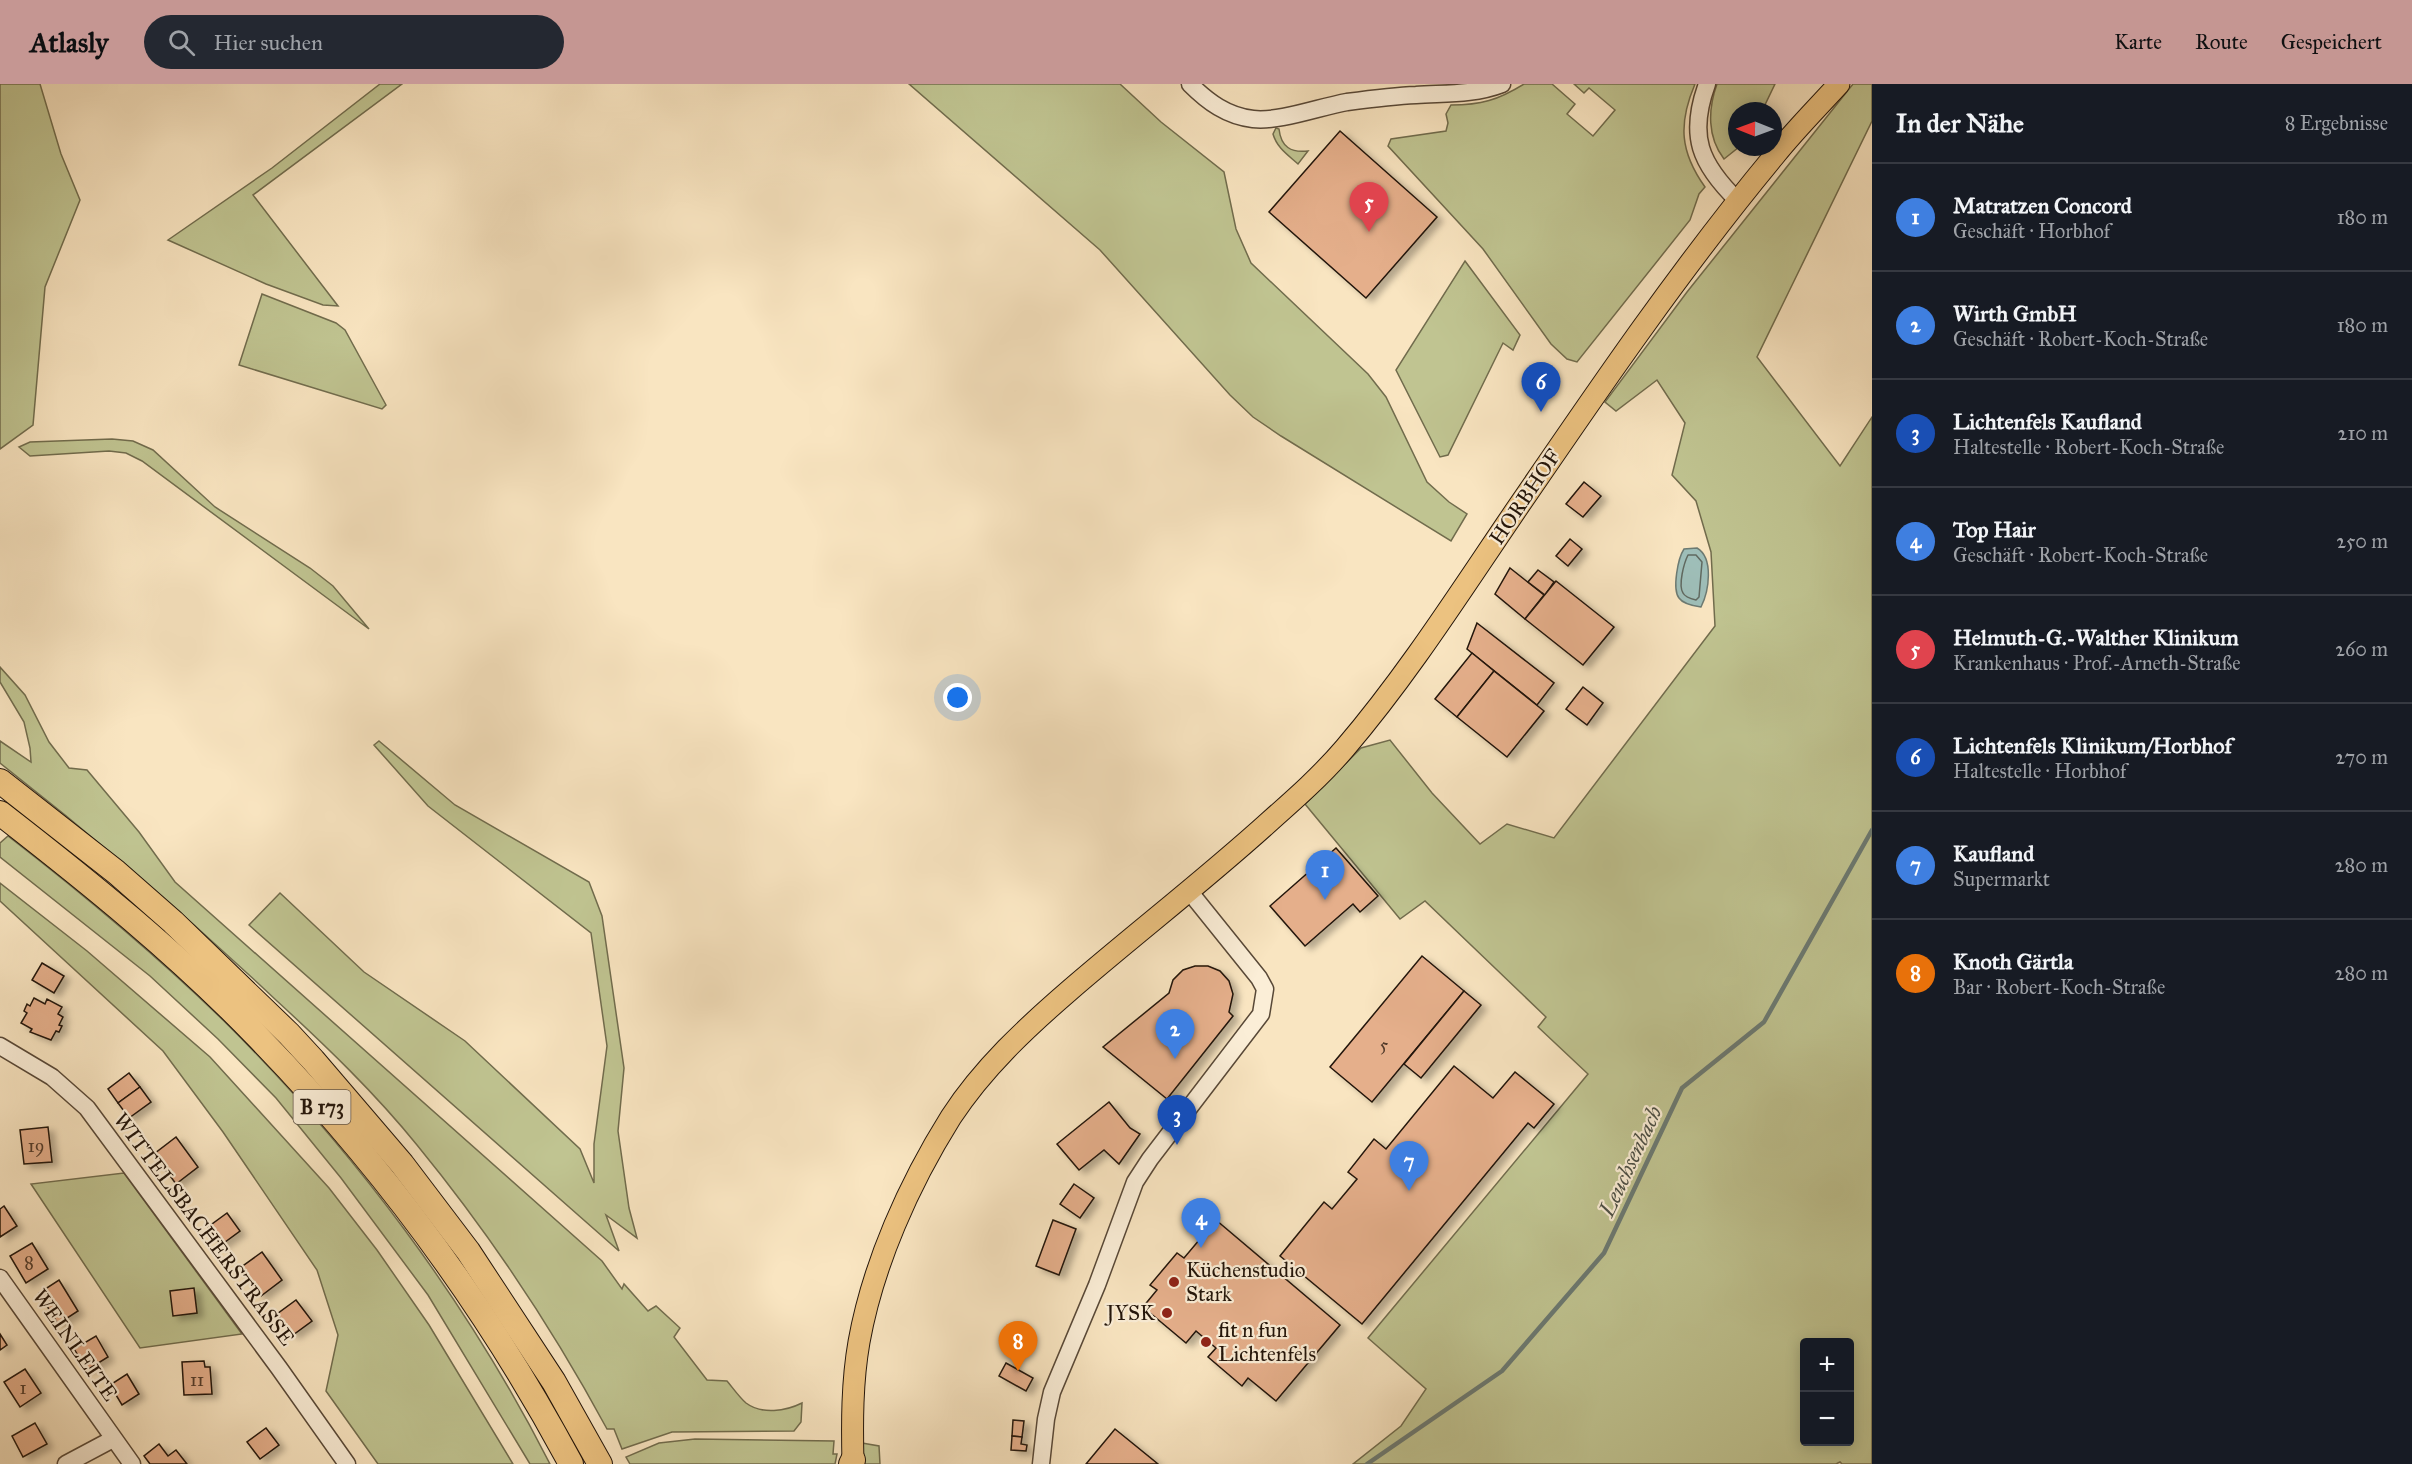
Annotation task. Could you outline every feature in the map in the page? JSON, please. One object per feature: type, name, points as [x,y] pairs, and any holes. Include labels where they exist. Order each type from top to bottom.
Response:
[{"type":"highway","name":"B 173","points":[[0,781],[116,872],[173,922],[289,1034],[409,1173],[468,1251],[554,1382],[600,1464]]},
{"type":"highway","name":"B 173","points":[[0,813],[92,885],[158,942],[256,1034],[312,1095],[383,1178],[449,1266],[505,1348],[572,1464]]},
{"type":"highway","points":[[554,1382],[616,1464]]},
{"type":"main road","name":"HORBHOF","points":[[852,1463],[854,1387],[860,1340],[887,1248],[906,1198],[952,1116],[998,1058],[1040,1017],[1236,852],[1319,776],[1379,706],[1435,629],[1624,352],[1777,152],[1839,84]]},
{"type":"street","points":[[1190,84],[1219,109],[1237,116],[1272,120],[1345,103],[1417,94],[1457,95],[1502,84]]},
{"type":"street","points":[[1707,84],[1698,113],[1698,137],[1706,162],[1718,182],[1738,201]]},
{"type":"street","points":[[1041,1464],[1046,1419],[1052,1392],[1098,1282],[1135,1182],[1155,1152],[1261,1014],[1265,989],[1259,978],[1189,891]]},
{"type":"street","name":"WITTELSBACHERSTRASSE","points":[[0,1046],[52,1077],[87,1108],[347,1464]]},
{"type":"street","name":"WEINLEITE","points":[[0,1278],[132,1464]]},
{"type":"street","points":[[66,1464],[113,1439]]},
{"type":"green space","points":[[0,84],[40,84],[61,154],[80,200],[45,287],[33,425],[0,449]]},
{"type":"green space","points":[[380,84],[402,84],[253,195],[338,306],[323,305],[266,284],[168,240],[272,168]]},
{"type":"green space","points":[[909,84],[1120,84],[1161,122],[1224,172],[1236,229],[1251,263],[1368,374],[1386,397],[1427,482],[1449,502],[1467,514],[1451,541],[1253,417],[1230,395],[1100,250]]},
{"type":"green space","points":[[1524,84],[1552,84],[1575,104],[1567,114],[1593,136],[1615,110],[1589,88],[1584,93],[1574,84],[1695,84],[1686,112],[1684,137],[1690,162],[1705,187],[1699,194],[1690,220],[1577,362],[1567,359],[1551,344],[1483,249],[1388,146],[1391,139],[1446,131],[1448,123],[1446,114],[1451,105],[1489,100]]},
{"type":"green space","points":[[1717,84],[1775,84],[1766,102],[1728,102],[1728,156],[1724,159],[1714,142],[1711,123],[1712,103]]},
{"type":"green space","points":[[1853,84],[1872,84],[1872,121],[1757,357],[1840,466],[1872,417],[1872,1464],[1842,1464],[1840,1462],[1836,1464],[1353,1464],[1401,1426],[1426,1389],[1368,1338],[1588,1074],[1538,1027],[1546,1017],[1425,901],[1400,919],[1305,804],[1361,748],[1390,740],[1432,793],[1480,844],[1507,824],[1554,838],[1715,626],[1711,552],[1696,501],[1672,475],[1685,423],[1657,380],[1616,411],[1605,402],[1687,292]]},
{"type":"green space","points":[[1276,128],[1279,129],[1282,140],[1288,148],[1308,151],[1298,164],[1277,143],[1273,134]]},
{"type":"green space","points":[[1465,261],[1520,335],[1513,350],[1503,343],[1448,455],[1440,457],[1396,370]]},
{"type":"green space","points":[[262,294],[336,323],[345,330],[386,405],[382,409],[239,365]]},
{"type":"green space","points":[[112,439],[133,441],[153,450],[215,507],[310,568],[333,586],[369,629],[142,461],[126,453],[109,451],[30,456],[19,447],[30,442]]},
{"type":"green space","points":[[0,667],[25,695],[49,742],[69,768],[87,770],[139,832],[175,882],[602,1261],[622,1289],[624,1284],[648,1311],[656,1306],[680,1328],[674,1337],[707,1380],[727,1381],[746,1403],[759,1409],[781,1410],[802,1403],[801,1422],[794,1431],[672,1432],[622,1449],[614,1429],[607,1429],[565,1355],[495,1247],[444,1178],[384,1107],[314,1035],[210,939],[106,849],[0,763],[0,741],[31,762],[24,722],[0,682]]},
{"type":"green space","points":[[379,741],[455,805],[589,882],[602,916],[624,1068],[618,1131],[629,1208],[637,1238],[606,1215],[619,1251],[249,925],[280,893],[364,972],[465,1041],[580,1149],[594,1183],[594,1144],[607,1046],[591,933],[428,806],[374,745]]},
{"type":"green space","points":[[8,836],[64,880],[172,972],[272,1070],[318,1122],[405,1230],[445,1286],[517,1403],[550,1464],[530,1464],[428,1295],[341,1178],[276,1098],[218,1039],[150,976],[0,857],[0,843]]},
{"type":"green space","points":[[0,883],[87,951],[210,1057],[329,1188],[377,1250],[429,1325],[513,1464],[378,1464],[326,1391],[338,1335],[317,1270],[223,1132],[163,1051],[0,901]]},
{"type":"green space","points":[[124,1173],[242,1334],[140,1348],[31,1184]]},
{"type":"green space","points":[[695,1439],[834,1441],[833,1454],[837,1454],[835,1464],[630,1464],[626,1457],[659,1443]]},
{"type":"green space","points":[[862,1443],[879,1446],[880,1464],[864,1464]]},
{"type":"water","points":[[1697,548],[1706,559],[1708,567],[1708,584],[1701,607],[1681,600],[1676,588],[1678,566],[1684,549]]},
{"type":"building","points":[[1340,131],[1437,217],[1366,298],[1269,212]]},
{"type":"building","points":[[1584,482],[1601,496],[1583,517],[1566,504]]},
{"type":"building","points":[[1570,539],[1582,549],[1568,566],[1556,556]]},
{"type":"building","points":[[1510,568],[1544,595],[1525,619],[1495,594]]},
{"type":"building","points":[[1538,570],[1554,582],[1545,595],[1528,582]]},
{"type":"building","points":[[1556,581],[1614,627],[1583,665],[1525,619]]},
{"type":"building","points":[[1477,623],[1554,683],[1537,705],[1467,649]]},
{"type":"building","points":[[1472,653],[1494,671],[1457,717],[1435,699]]},
{"type":"building","points":[[1494,671],[1544,711],[1507,757],[1457,717]]},
{"type":"building","points":[[1583,687],[1603,703],[1587,725],[1566,709]]},
{"type":"building","points":[[1336,848],[1378,896],[1360,912],[1353,904],[1305,946],[1270,906]]},
{"type":"building","points":[[1422,956],[1464,991],[1372,1102],[1330,1067]]},
{"type":"building","points":[[42,963],[64,976],[54,993],[32,980]]},
{"type":"building","points":[[1195,966],[1208,966],[1220,971],[1229,981],[1233,994],[1229,1012],[1233,1016],[1167,1099],[1103,1047],[1169,993],[1173,980],[1183,970]]},
{"type":"building","points":[[1464,991],[1481,1005],[1421,1078],[1404,1064]]},
{"type":"building","points":[[34,998],[45,1004],[47,999],[62,1007],[58,1014],[63,1017],[59,1025],[62,1026],[51,1040],[30,1032],[32,1029],[21,1023],[27,1013],[24,1011],[27,1004],[30,1006]]},
{"type":"building","points":[[1454,1066],[1493,1098],[1515,1072],[1554,1104],[1534,1128],[1528,1123],[1362,1324],[1280,1256],[1324,1202],[1332,1209],[1357,1179],[1348,1172],[1374,1139],[1386,1149]]},
{"type":"building","points":[[129,1073],[140,1087],[118,1103],[108,1089]]},
{"type":"building","points":[[140,1087],[151,1102],[129,1118],[118,1103]]},
{"type":"building","points":[[1109,1102],[1130,1128],[1140,1134],[1119,1164],[1104,1150],[1079,1170],[1057,1144]]},
{"type":"building","points":[[48,1127],[52,1162],[24,1164],[20,1130]]},
{"type":"building","points":[[176,1137],[198,1167],[176,1184],[154,1154]]},
{"type":"building","points":[[1074,1184],[1094,1198],[1080,1218],[1060,1204]]},
{"type":"building","points":[[4,1206],[17,1226],[0,1237],[0,1209]]},
{"type":"building","points":[[227,1213],[240,1231],[221,1245],[208,1227]]},
{"type":"building","points":[[1053,1220],[1076,1229],[1059,1275],[1036,1266]]},
{"type":"building","points":[[1216,1220],[1340,1325],[1276,1401],[1248,1378],[1242,1386],[1208,1357],[1216,1348],[1196,1331],[1186,1343],[1143,1307],[1157,1290],[1150,1285],[1177,1253],[1184,1258]]},
{"type":"building","points":[[32,1243],[48,1269],[26,1283],[10,1256]]},
{"type":"building","points":[[262,1252],[282,1280],[261,1296],[240,1268]]},
{"type":"building","points":[[59,1280],[78,1311],[58,1324],[39,1293]]},
{"type":"building","points":[[194,1288],[197,1313],[173,1316],[170,1291]]},
{"type":"building","points":[[296,1300],[312,1321],[293,1335],[277,1314]]},
{"type":"building","points":[[0,1334],[7,1345],[0,1350]]},
{"type":"building","points":[[96,1336],[108,1357],[87,1370],[74,1349]]},
{"type":"building","points":[[204,1361],[205,1367],[210,1367],[212,1394],[184,1395],[182,1362]]},
{"type":"building","points":[[1006,1363],[1033,1378],[1026,1391],[999,1376]]},
{"type":"building","points":[[25,1369],[41,1393],[20,1407],[4,1382]]},
{"type":"building","points":[[127,1374],[139,1394],[122,1405],[110,1385]]},
{"type":"building","points":[[1013,1420],[1024,1421],[1022,1437],[1012,1436]]},
{"type":"building","points":[[35,1423],[47,1444],[23,1457],[12,1436]]},
{"type":"building","points":[[266,1428],[279,1445],[260,1459],[247,1442]]},
{"type":"building","points":[[1115,1429],[1158,1464],[1086,1464]]},
{"type":"building","points":[[1012,1436],[1022,1437],[1021,1444],[1027,1445],[1026,1451],[1011,1450]]},
{"type":"building","points":[[159,1444],[168,1456],[176,1450],[187,1464],[150,1464],[144,1456]]},
{"type":"waterway","name":"Leuchsenbach","points":[[1367,1464],[1502,1371],[1604,1253],[1682,1088],[1764,1022],[1872,830]]},
{"type":"place","name":"Helmuth-G.-Walther Klinikum","points":[[1369,232]]},
{"type":"place","name":"Lichtenfels Klinikum/Horbhof","points":[[1541,412]]},
{"type":"place","name":"Matratzen Concord","points":[[1325,900]]},
{"type":"place","name":"Wirth GmbH","points":[[1175,1059]]},
{"type":"place","name":"Lichtenfels Kaufland","points":[[1177,1145]]},
{"type":"place","name":"Kaufland","points":[[1409,1191]]},
{"type":"place","name":"Top Hair","points":[[1201,1248]]},
{"type":"place","name":"Küchenstudio Stark","points":[[1174,1282]]},
{"type":"place","name":"JYSK","points":[[1167,1313]]},
{"type":"place","name":"fit n fun Lichtenfels","points":[[1206,1342]]},
{"type":"place","name":"Knoth Gärtla","points":[[1018,1371]]}]
